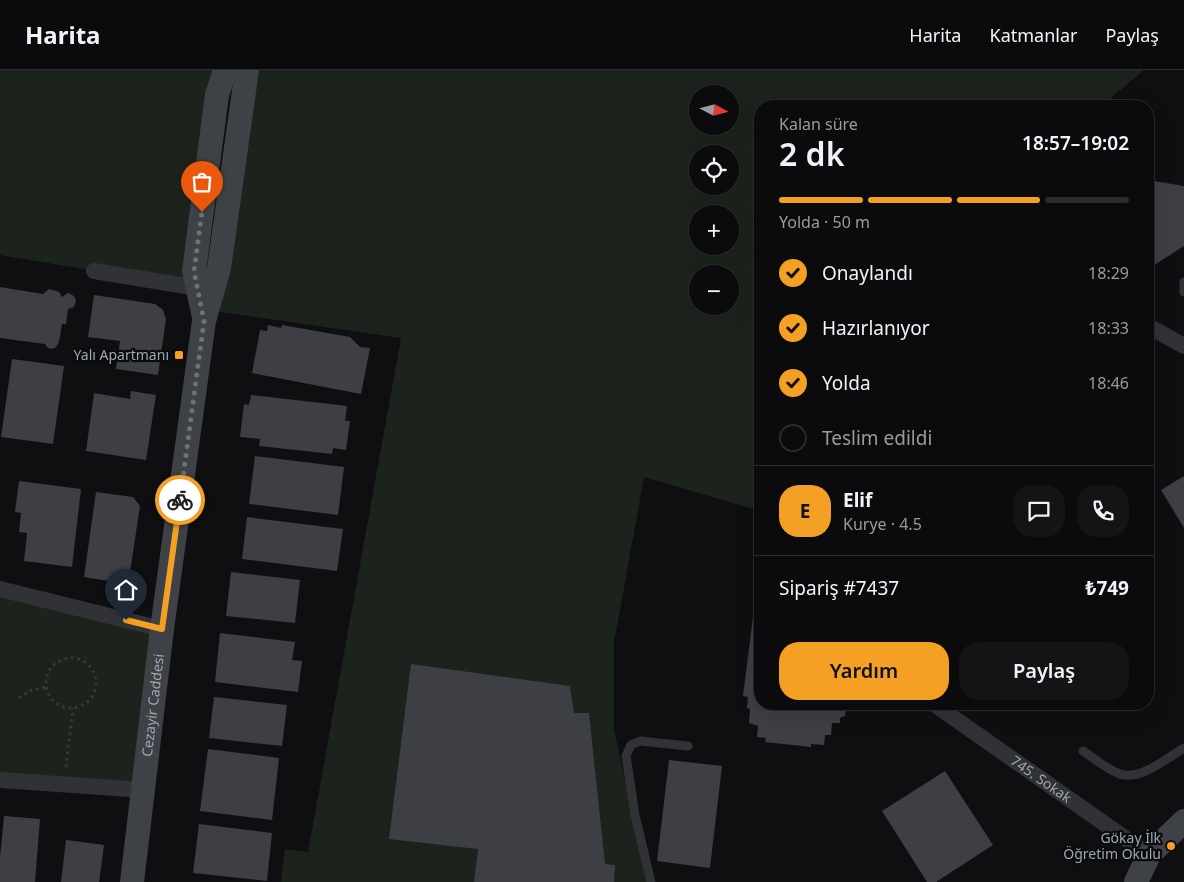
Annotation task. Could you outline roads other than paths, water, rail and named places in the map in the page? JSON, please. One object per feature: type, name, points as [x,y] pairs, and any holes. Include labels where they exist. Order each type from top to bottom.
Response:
[{"type":"main road","name":"Cezayir Caddesi","points":[[204,321],[196,279],[214,115],[217,95],[225,70]]},
{"type":"main road","name":"Cezayir Caddesi","points":[[132,882],[162,629],[204,321],[219,268],[247,70]]},
{"type":"main road","points":[[1136,882],[1149,855],[1184,821]]},
{"type":"street","points":[[94,271],[196,279]]},
{"type":"street","points":[[1154,329],[1184,346]]},
{"type":"street","points":[[0,588],[162,629]]},
{"type":"street","name":"745. Sokak","points":[[943,710],[1149,855]]},
{"type":"street","points":[[0,780],[144,790]]},
{"type":"lane","points":[[1184,282],[1184,292]]},
{"type":"lane","points":[[651,882],[635,815],[626,756],[631,745],[640,741],[688,746]]},
{"type":"lane","points":[[1084,751],[1119,774],[1130,776],[1140,774],[1184,748]]},
{"type":"place","name":"Yalı Apartmanı","points":[[179,355]]},
{"type":"place","name":"Gökay İlk Öğretim Okulu","points":[[1171,846]]}]
